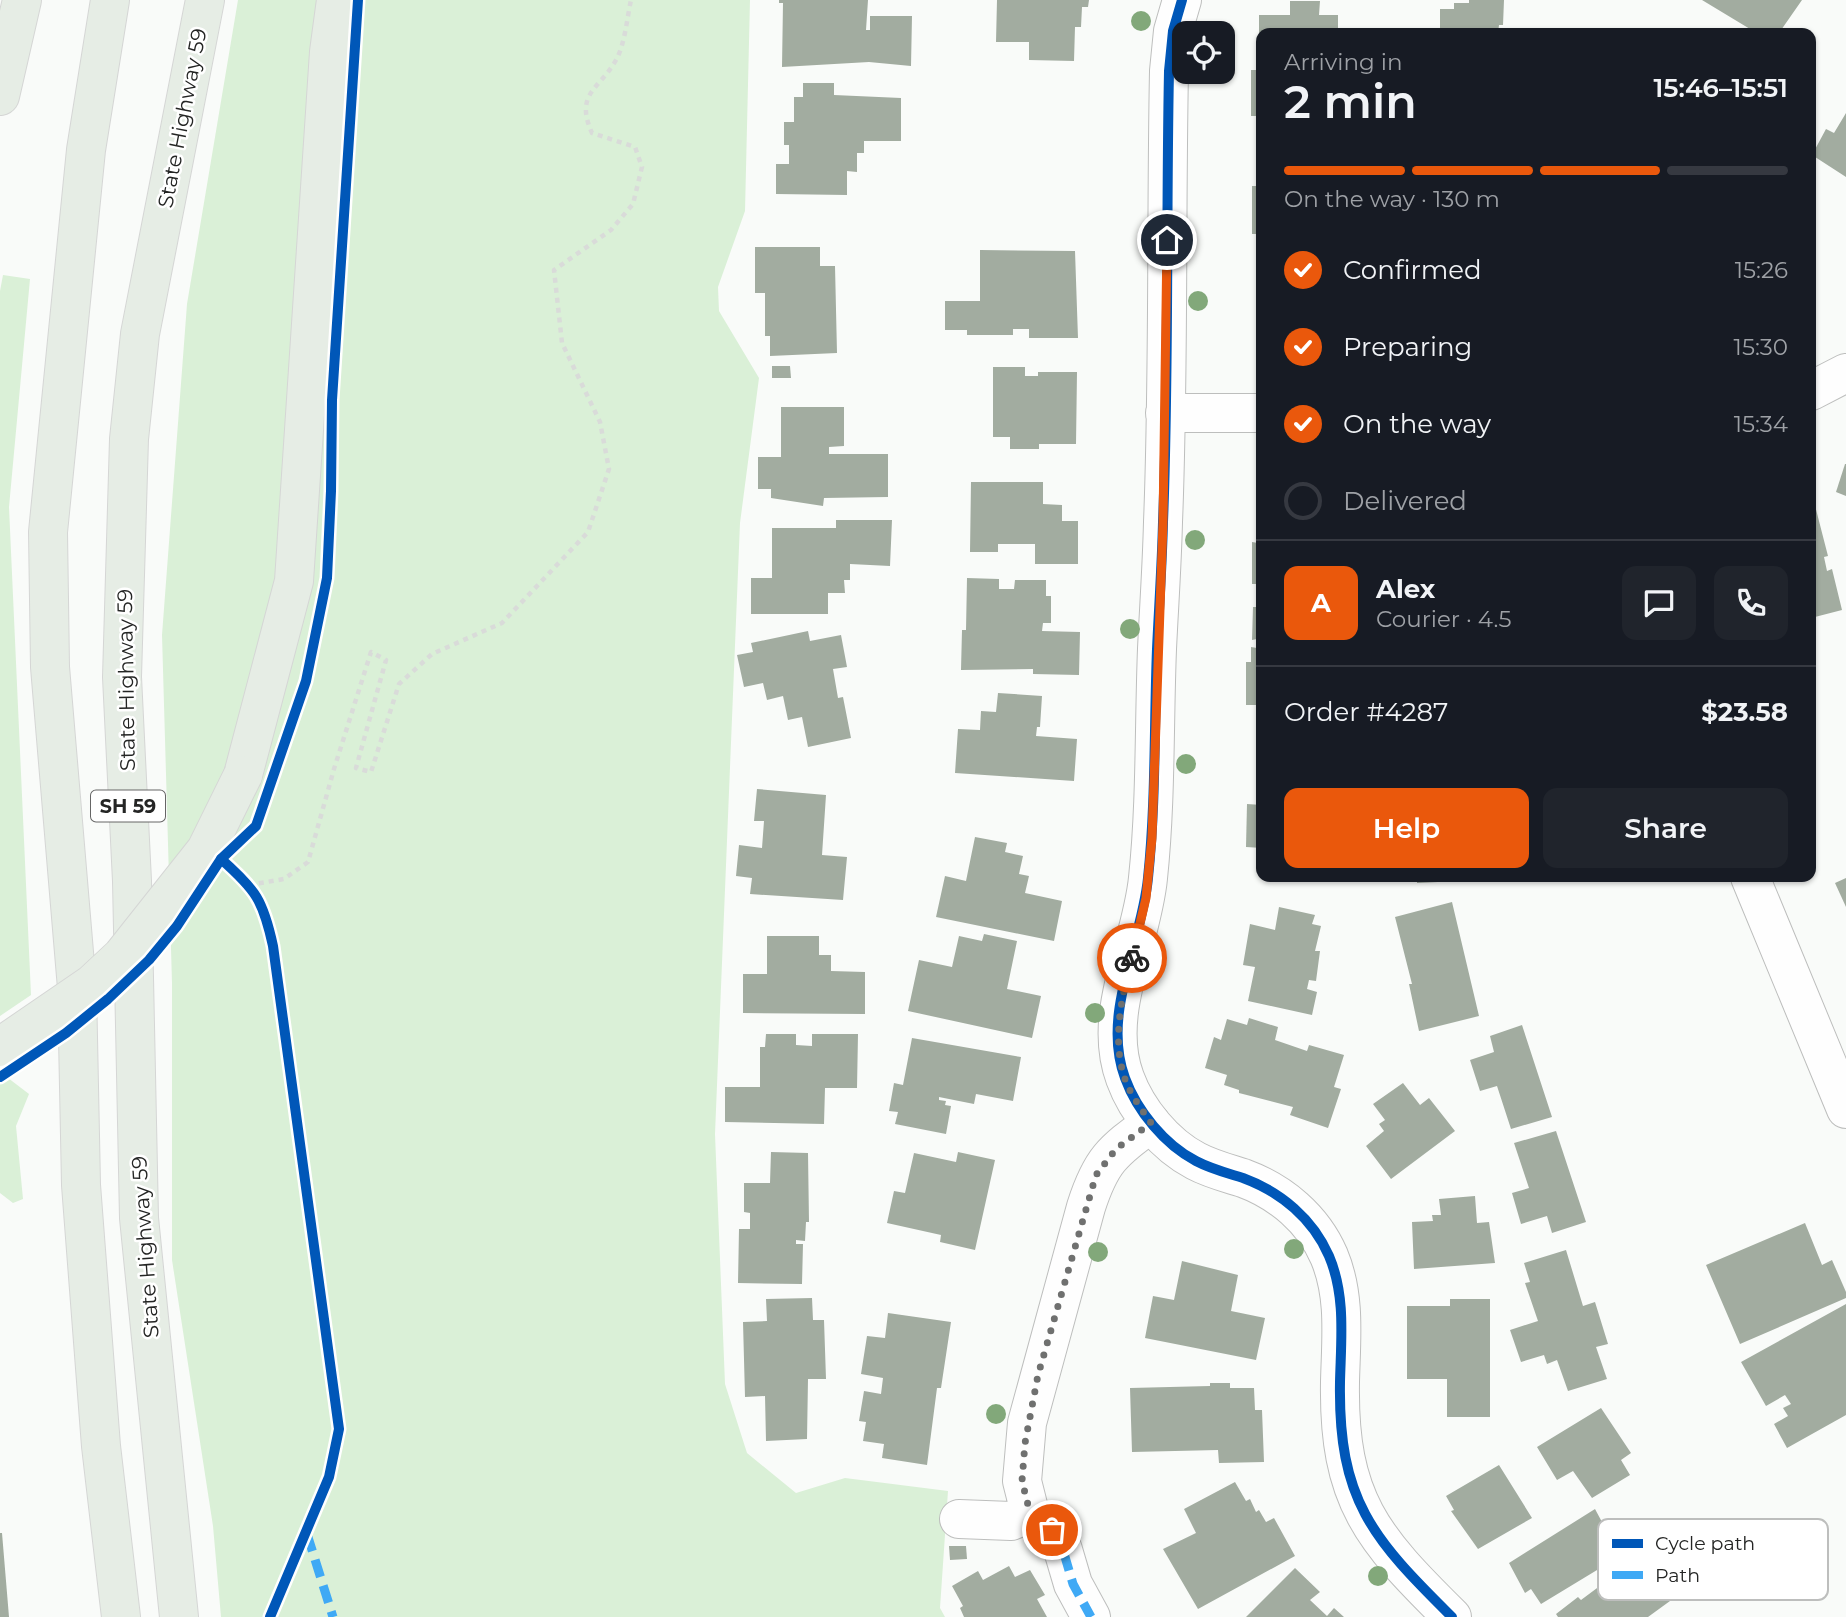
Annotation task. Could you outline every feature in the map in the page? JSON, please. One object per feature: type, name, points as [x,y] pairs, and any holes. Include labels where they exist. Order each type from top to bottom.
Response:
[{"type":"main road","points":[[0,96],[22,0]]},
{"type":"main road","name":"SH 59","points":[[110,0],[86,150],[48,532],[50,667],[77,988],[81,1185],[101,1446],[121,1617]]},
{"type":"main road","name":"State Highway 59","points":[[179,1617],[139,1218],[132,881],[122,677],[130,439],[140,334],[205,0]]},
{"type":"main road","points":[[0,1047],[92,984],[122,956],[206,850],[243,775],[294,581],[328,66],[336,0]]},
{"type":"street","points":[[1182,0],[1173,31],[1169,71],[1165,413],[1150,864],[1142,924],[1126,982],[1119,1028],[1119,1054],[1124,1077],[1151,1123],[1191,1158],[1269,1189],[1307,1220],[1320,1239],[1338,1284],[1341,1312],[1340,1419],[1344,1451],[1357,1501],[1375,1534],[1408,1574],[1452,1617]]},
{"type":"street","points":[[1816,388],[1846,373]]},
{"type":"street","points":[[1165,413],[1256,413]]},
{"type":"street","points":[[1753,882],[1846,1109]]},
{"type":"street","points":[[1091,1617],[1073,1584],[1063,1550],[1052,1530],[1030,1513],[1022,1481],[1027,1423],[1096,1175],[1107,1158],[1151,1123]]},
{"type":"street","points":[[959,1519],[1011,1521],[1030,1513]]},
{"type":"path","points":[[249,884],[284,879],[308,862],[334,769],[372,652],[386,660],[356,768],[372,772],[399,684],[432,654],[502,623],[588,532],[609,469],[600,422],[562,343],[554,270],[611,230],[633,204],[642,167],[635,147],[592,132],[585,117],[589,92],[617,59],[631,0]]},
{"type":"green space","points":[[238,0],[750,0],[745,211],[718,287],[719,311],[759,378],[740,523],[715,1134],[725,1384],[747,1453],[796,1493],[845,1478],[948,1491],[940,1608],[945,1617],[221,1617],[213,1526],[172,1260],[172,983],[162,635],[187,304]]},
{"type":"green space","points":[[3,275],[30,279],[9,507],[31,995],[0,1016],[0,291]]},
{"type":"green space","points":[[8,1078],[29,1094],[16,1126],[23,1199],[13,1203],[0,1193],[0,1082]]},
{"type":"building","points":[[779,0],[868,0],[866,30],[870,30],[870,16],[912,16],[911,66],[869,62],[782,67],[783,3],[779,3]]},
{"type":"building","points":[[997,0],[1089,0],[1088,7],[1082,7],[1081,27],[1075,27],[1074,61],[1029,60],[1029,42],[996,42]]},
{"type":"building","points":[[1469,0],[1504,0],[1503,25],[1499,25],[1499,28],[1440,28],[1440,9],[1454,9],[1454,3],[1469,3]]},
{"type":"building","points":[[1702,0],[1802,0],[1782,28],[1748,28]]},
{"type":"building","points":[[1290,1],[1320,1],[1319,15],[1338,15],[1338,28],[1259,28],[1259,15],[1290,15]]},
{"type":"building","points":[[1251,70],[1256,70],[1256,116],[1251,116]]},
{"type":"building","points":[[803,83],[834,83],[834,95],[901,98],[901,141],[864,141],[864,153],[857,153],[857,172],[847,171],[847,195],[776,194],[776,164],[789,164],[789,145],[784,145],[784,122],[794,122],[794,97],[803,97]]},
{"type":"building","points":[[1846,113],[1846,177],[1816,158],[1816,148],[1826,129],[1834,133]]},
{"type":"building","points":[[1252,186],[1256,186],[1256,234],[1252,234]]},
{"type":"building","points":[[755,247],[820,247],[820,266],[835,266],[837,353],[770,356],[770,336],[765,336],[765,293],[755,293]]},
{"type":"building","points":[[980,250],[1075,251],[1078,338],[1029,338],[1029,329],[1013,329],[1013,335],[967,335],[967,330],[945,330],[945,301],[980,301]]},
{"type":"building","points":[[772,366],[790,366],[791,378],[772,378]]},
{"type":"building","points":[[993,367],[1025,367],[1025,376],[1038,376],[1038,372],[1077,372],[1076,444],[1039,444],[1039,449],[1010,449],[1010,437],[993,437]]},
{"type":"building","points":[[781,407],[844,407],[844,446],[829,447],[829,454],[888,454],[888,497],[824,498],[823,506],[771,498],[771,489],[758,489],[758,457],[781,457]]},
{"type":"building","points":[[1846,464],[1846,496],[1836,492]]},
{"type":"building","points":[[971,482],[1043,482],[1043,504],[1062,505],[1062,521],[1078,521],[1078,564],[1035,564],[1035,544],[998,544],[998,552],[970,552]]},
{"type":"building","points":[[1816,509],[1828,556],[1824,557],[1827,571],[1832,569],[1842,610],[1816,617]]},
{"type":"building","points":[[836,520],[892,520],[890,566],[850,564],[850,580],[844,580],[845,593],[828,593],[828,614],[751,614],[751,578],[772,578],[772,528],[836,528]]},
{"type":"building","points":[[1252,542],[1256,543],[1256,584],[1252,584]]},
{"type":"building","points":[[967,578],[999,579],[999,589],[1014,589],[1015,580],[1046,580],[1046,596],[1051,596],[1051,623],[1043,623],[1042,631],[1080,632],[1079,675],[1033,674],[1033,669],[961,670],[962,630],[966,630]]},
{"type":"building","points":[[1253,607],[1256,607],[1256,639],[1252,640]]},
{"type":"building","points":[[808,631],[810,641],[841,635],[847,667],[833,669],[838,698],[843,697],[851,738],[808,747],[802,717],[788,720],[783,696],[767,700],[763,683],[744,687],[737,655],[753,652],[751,643]]},
{"type":"building","points":[[1251,647],[1256,648],[1256,705],[1246,705],[1246,662],[1251,662]]},
{"type":"building","points":[[998,693],[1042,696],[1040,727],[1037,727],[1036,736],[1077,739],[1074,781],[955,773],[958,729],[980,730],[981,711],[996,712]]},
{"type":"building","points":[[757,789],[826,795],[822,855],[847,857],[843,900],[750,894],[752,878],[736,876],[739,845],[762,848],[764,821],[754,821]]},
{"type":"building","points":[[1247,804],[1256,805],[1256,848],[1246,847]]},
{"type":"building","points":[[975,837],[1007,843],[1005,852],[1023,856],[1019,874],[1029,876],[1025,893],[1062,901],[1054,941],[936,917],[945,876],[966,881]]},
{"type":"building","points":[[1846,878],[1846,907],[1835,883]]},
{"type":"building","points":[[1452,902],[1479,1016],[1419,1031],[1409,984],[1412,984],[1395,917]]},
{"type":"building","points":[[1279,907],[1315,915],[1312,924],[1321,926],[1315,951],[1320,951],[1316,981],[1309,980],[1307,989],[1317,992],[1312,1015],[1248,1001],[1255,967],[1243,965],[1250,924],[1275,930]]},
{"type":"building","points":[[984,934],[1017,941],[1007,989],[1041,996],[1032,1038],[908,1011],[919,960],[952,967],[959,936],[982,941]]},
{"type":"building","points":[[767,936],[819,936],[819,955],[831,955],[831,971],[865,972],[865,1014],[743,1013],[743,974],[767,974]]},
{"type":"building","points":[[1249,1018],[1278,1027],[1275,1040],[1307,1051],[1309,1045],[1344,1055],[1334,1087],[1341,1089],[1328,1128],[1290,1115],[1293,1107],[1239,1093],[1239,1090],[1224,1085],[1227,1075],[1205,1068],[1214,1037],[1221,1040],[1227,1019],[1247,1025]]},
{"type":"building","points":[[1522,1025],[1552,1117],[1511,1129],[1497,1086],[1480,1091],[1470,1060],[1494,1052],[1490,1036]]},
{"type":"building","points":[[766,1034],[796,1034],[796,1045],[812,1046],[812,1034],[858,1034],[857,1088],[825,1088],[824,1124],[725,1122],[725,1087],[760,1087],[760,1047],[765,1047]]},
{"type":"building","points":[[912,1038],[1021,1057],[1013,1101],[976,1094],[974,1104],[939,1097],[939,1100],[946,1101],[945,1105],[951,1106],[946,1134],[895,1124],[898,1112],[889,1111],[894,1083],[903,1085]]},
{"type":"building","points":[[1403,1083],[1420,1105],[1429,1098],[1455,1131],[1391,1179],[1366,1146],[1384,1131],[1379,1124],[1385,1120],[1373,1104]]},
{"type":"building","points":[[1556,1131],[1586,1222],[1552,1233],[1547,1216],[1521,1224],[1512,1193],[1529,1188],[1514,1143]]},
{"type":"building","points":[[771,1152],[808,1153],[809,1222],[806,1222],[805,1241],[796,1240],[796,1244],[803,1244],[802,1284],[738,1283],[739,1229],[750,1229],[750,1213],[744,1212],[744,1183],[770,1183]]},
{"type":"building","points":[[958,1152],[995,1160],[975,1250],[940,1242],[941,1235],[887,1223],[894,1191],[905,1193],[914,1153],[956,1162]]},
{"type":"building","points":[[1475,1196],[1477,1223],[1489,1222],[1495,1263],[1414,1269],[1412,1222],[1433,1221],[1432,1215],[1441,1215],[1439,1199]]},
{"type":"building","points":[[1805,1223],[1822,1265],[1832,1260],[1846,1298],[1740,1344],[1706,1265]]},
{"type":"building","points":[[1566,1250],[1583,1306],[1595,1302],[1608,1344],[1596,1347],[1607,1379],[1568,1391],[1557,1360],[1547,1364],[1544,1355],[1521,1362],[1510,1330],[1538,1321],[1525,1283],[1530,1282],[1524,1263]]},
{"type":"building","points":[[1182,1261],[1238,1275],[1231,1311],[1265,1318],[1256,1360],[1145,1338],[1153,1296],[1174,1300]]},
{"type":"building","points":[[812,1298],[813,1320],[824,1320],[826,1379],[808,1379],[807,1439],[766,1441],[765,1396],[745,1397],[743,1322],[767,1321],[766,1299]]},
{"type":"building","points":[[1450,1299],[1490,1299],[1490,1417],[1447,1417],[1447,1379],[1407,1379],[1407,1306],[1450,1306]]},
{"type":"building","points":[[1846,1304],[1846,1415],[1787,1448],[1774,1424],[1788,1416],[1783,1408],[1791,1404],[1785,1395],[1766,1406],[1741,1362]]},
{"type":"building","points":[[888,1313],[951,1322],[941,1388],[937,1388],[927,1465],[882,1458],[884,1444],[863,1441],[866,1422],[859,1421],[864,1391],[881,1394],[883,1378],[861,1374],[867,1336],[885,1338]]},
{"type":"building","points":[[1210,1383],[1230,1383],[1230,1388],[1254,1388],[1255,1410],[1262,1410],[1264,1462],[1219,1463],[1218,1450],[1132,1452],[1130,1388],[1210,1386]]},
{"type":"building","points":[[1601,1408],[1631,1453],[1621,1460],[1630,1475],[1592,1498],[1573,1471],[1557,1480],[1537,1447]]},
{"type":"building","points":[[1499,1465],[1532,1518],[1478,1549],[1451,1511],[1454,1510],[1446,1496]]},
{"type":"building","points":[[1235,1482],[1246,1501],[1250,1499],[1256,1512],[1259,1510],[1266,1522],[1274,1518],[1295,1556],[1198,1609],[1163,1549],[1196,1533],[1184,1509]]},
{"type":"building","points":[[1595,1509],[1600,1519],[1598,1519],[1598,1569],[1541,1604],[1531,1589],[1525,1593],[1509,1563]]},
{"type":"building","points":[[2,1533],[9,1617],[0,1617]]},
{"type":"building","points":[[949,1546],[966,1546],[967,1559],[950,1560]]},
{"type":"building","points":[[1009,1566],[1015,1577],[1030,1570],[1045,1595],[1037,1599],[1047,1617],[964,1617],[960,1608],[963,1606],[952,1586],[978,1571],[983,1580]]},
{"type":"building","points":[[1295,1568],[1320,1592],[1310,1600],[1327,1616],[1334,1608],[1344,1617],[1246,1617]]},
{"type":"building","points":[[1598,1587],[1598,1600],[1671,1600],[1648,1617],[1558,1617],[1556,1614],[1578,1597],[1581,1600]]},
{"type":"marked path","points":[[1030,1513],[1052,1530],[1063,1550],[1073,1584],[1091,1617]]},
{"type":"marked path","points":[[307,1534],[333,1617]]},
{"type":"cycle path","points":[[0,1077],[66,1033],[108,999],[149,960],[177,926],[221,859],[256,826],[306,681],[327,578],[332,400],[358,0]]},
{"type":"cycle path","points":[[1182,0],[1173,31],[1169,71],[1165,466],[1152,821],[1144,902],[1120,1003],[1119,1054],[1130,1090],[1145,1115],[1163,1136],[1196,1161],[1257,1184],[1283,1199],[1305,1219],[1322,1243],[1334,1271],[1340,1302],[1341,1423],[1345,1457],[1353,1487],[1365,1514],[1400,1564],[1452,1617]]},
{"type":"cycle path","points":[[221,859],[256,897],[266,917],[273,946],[339,1429],[329,1477],[270,1617]]},
{"type":"way so far","points":[[1052,1530],[1030,1513],[1022,1481],[1027,1423],[1038,1375],[1096,1175],[1116,1149],[1151,1123],[1124,1077],[1119,1054],[1121,1004],[1132,958]]},
{"type":"route","points":[[1132,958],[1142,924],[1152,838],[1163,523],[1167,240]]}]
